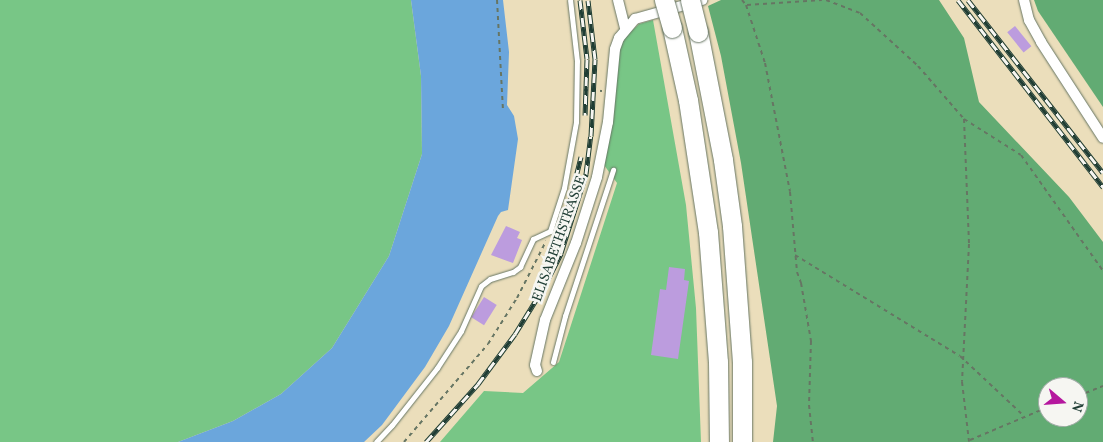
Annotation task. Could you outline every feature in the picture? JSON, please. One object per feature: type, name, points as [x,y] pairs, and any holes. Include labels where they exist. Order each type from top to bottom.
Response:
[{"type":"highway","points":[[664,0],[688,100],[708,232],[718,352],[719,442]]},
{"type":"highway","points":[[690,0],[722,150],[732,226],[742,362],[742,442]]},
{"type":"street","points":[[618,0],[625,28],[635,19],[702,0]]},
{"type":"street","points":[[1024,0],[1033,27],[1103,138]]},
{"type":"street","name":"ELISABETHSTRASSE","points":[[537,371],[536,358],[545,320],[576,243],[597,177],[608,122],[615,49],[625,28]]},
{"type":"lane","points":[[376,442],[392,425],[437,368],[461,330],[481,286],[490,279],[513,272],[520,266],[533,239],[550,231],[564,188],[571,157],[577,90],[577,61],[570,0]]},
{"type":"lane","points":[[553,362],[565,316],[613,170]]},
{"type":"path","points":[[497,0],[504,111]]},
{"type":"path","points":[[742,0],[746,5],[764,63],[776,114],[790,192],[794,255],[811,341],[810,405],[813,442]]},
{"type":"path","points":[[746,5],[822,0]]},
{"type":"path","points":[[826,0],[860,13],[918,66],[964,119],[1022,154],[1103,271]]},
{"type":"path","points":[[577,90],[610,91]]},
{"type":"path","points":[[964,119],[969,244],[963,393],[969,441],[1038,411]]},
{"type":"path","points":[[404,442],[488,344],[517,298],[550,231]]},
{"type":"path","points":[[794,255],[963,360],[1024,416]]},
{"type":"path","points":[[1088,392],[1103,386]]},
{"type":"green space","points":[[0,0],[411,0],[421,76],[422,154],[389,256],[332,348],[281,394],[233,421],[178,442],[0,442]]},
{"type":"green space","points":[[721,0],[939,0],[964,38],[979,102],[1069,197],[1103,242],[1103,442],[773,442],[777,406],[741,163],[721,56],[708,6]]},
{"type":"green space","points":[[1034,0],[1103,0],[1103,107],[1038,11]]},
{"type":"green space","points":[[653,20],[686,205],[696,308],[701,442],[440,442],[484,391],[523,393],[559,362],[617,183],[604,165],[618,50],[625,37],[639,24]]},
{"type":"water","points":[[411,0],[503,0],[509,52],[507,105],[514,116],[518,139],[508,210],[501,212],[498,216],[449,326],[425,367],[382,425],[364,442],[178,442],[233,421],[281,394],[332,348],[389,256],[422,154],[421,76]]},
{"type":"building","points":[[1015,26],[1031,46],[1024,52],[1007,32]]},
{"type":"building","points":[[506,226],[520,232],[517,238],[522,240],[513,263],[491,255]]},
{"type":"building","points":[[669,267],[685,269],[684,280],[689,281],[678,359],[651,355],[660,289],[666,290]]},
{"type":"building","points":[[484,297],[497,305],[484,325],[471,317]]},
{"type":"railway","points":[[580,0],[587,59],[585,115]]},
{"type":"railway","points":[[426,442],[478,384],[515,334],[544,287],[561,253],[586,174],[591,136],[595,59],[588,0]]},
{"type":"railway","points":[[958,0],[1103,187]]},
{"type":"railway","points":[[968,0],[1103,173]]},
{"type":"railway","points":[[547,264],[567,213],[581,157]]}]
